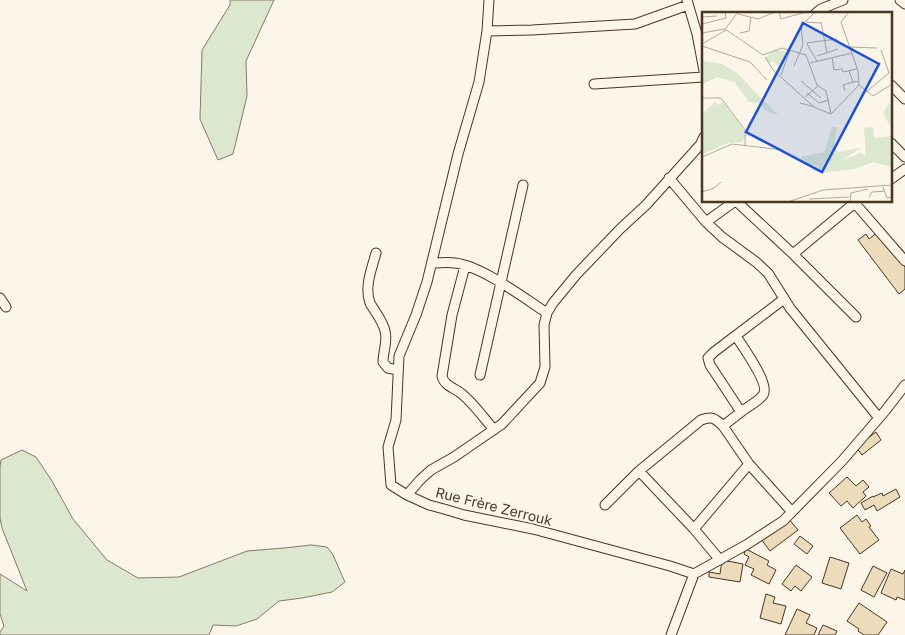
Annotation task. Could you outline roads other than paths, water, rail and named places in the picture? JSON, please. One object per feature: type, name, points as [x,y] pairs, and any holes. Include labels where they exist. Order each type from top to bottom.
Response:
[{"type":"street","points":[[407,495],[391,485],[389,470],[388,447],[396,420],[399,356],[427,282],[458,154],[478,82],[487,31],[489,0]]},
{"type":"street","points":[[817,12],[821,8],[843,0]]},
{"type":"street","points":[[900,0],[905,4]]},
{"type":"street","points":[[487,31],[635,24],[688,3],[702,60]]},
{"type":"street","points":[[594,84],[702,78]]},
{"type":"street","points":[[892,87],[905,99]]},
{"type":"street","name":"Rue Frère Zerrouk","points":[[694,574],[533,529],[444,510],[407,495],[431,470],[454,457],[502,424],[540,383],[545,367],[544,325],[547,313],[553,303],[576,275],[646,205],[702,141]]},
{"type":"street","points":[[892,144],[905,157]]},
{"type":"street","points":[[892,178],[905,169]]},
{"type":"street","points":[[669,178],[706,222],[768,273],[790,308],[879,418]]},
{"type":"street","points":[[480,375],[523,185]]},
{"type":"street","points":[[706,222],[734,202]]},
{"type":"street","points":[[736,202],[793,254],[856,318]]},
{"type":"street","points":[[793,254],[855,202],[905,261]]},
{"type":"street","points":[[376,253],[368,294],[371,304],[385,328],[386,338],[383,362],[388,368],[398,370]]},
{"type":"street","points":[[432,263],[457,263],[478,270],[547,313]]},
{"type":"street","points":[[465,266],[452,315],[442,376],[447,384],[462,393],[494,430]]},
{"type":"street","points":[[0,298],[6,307]]},
{"type":"street","points":[[741,412],[710,365],[708,358],[784,299]]},
{"type":"street","points":[[723,426],[764,395],[766,390],[761,376],[736,336]]},
{"type":"street","points":[[671,635],[694,574],[746,545],[783,521],[842,461],[905,385]]},
{"type":"street","points":[[605,505],[638,471],[701,420],[708,418],[716,419],[723,426],[749,464],[792,512]]},
{"type":"street","points":[[694,529],[749,464]]},
{"type":"street","points":[[638,471],[694,529],[720,560]]}]
